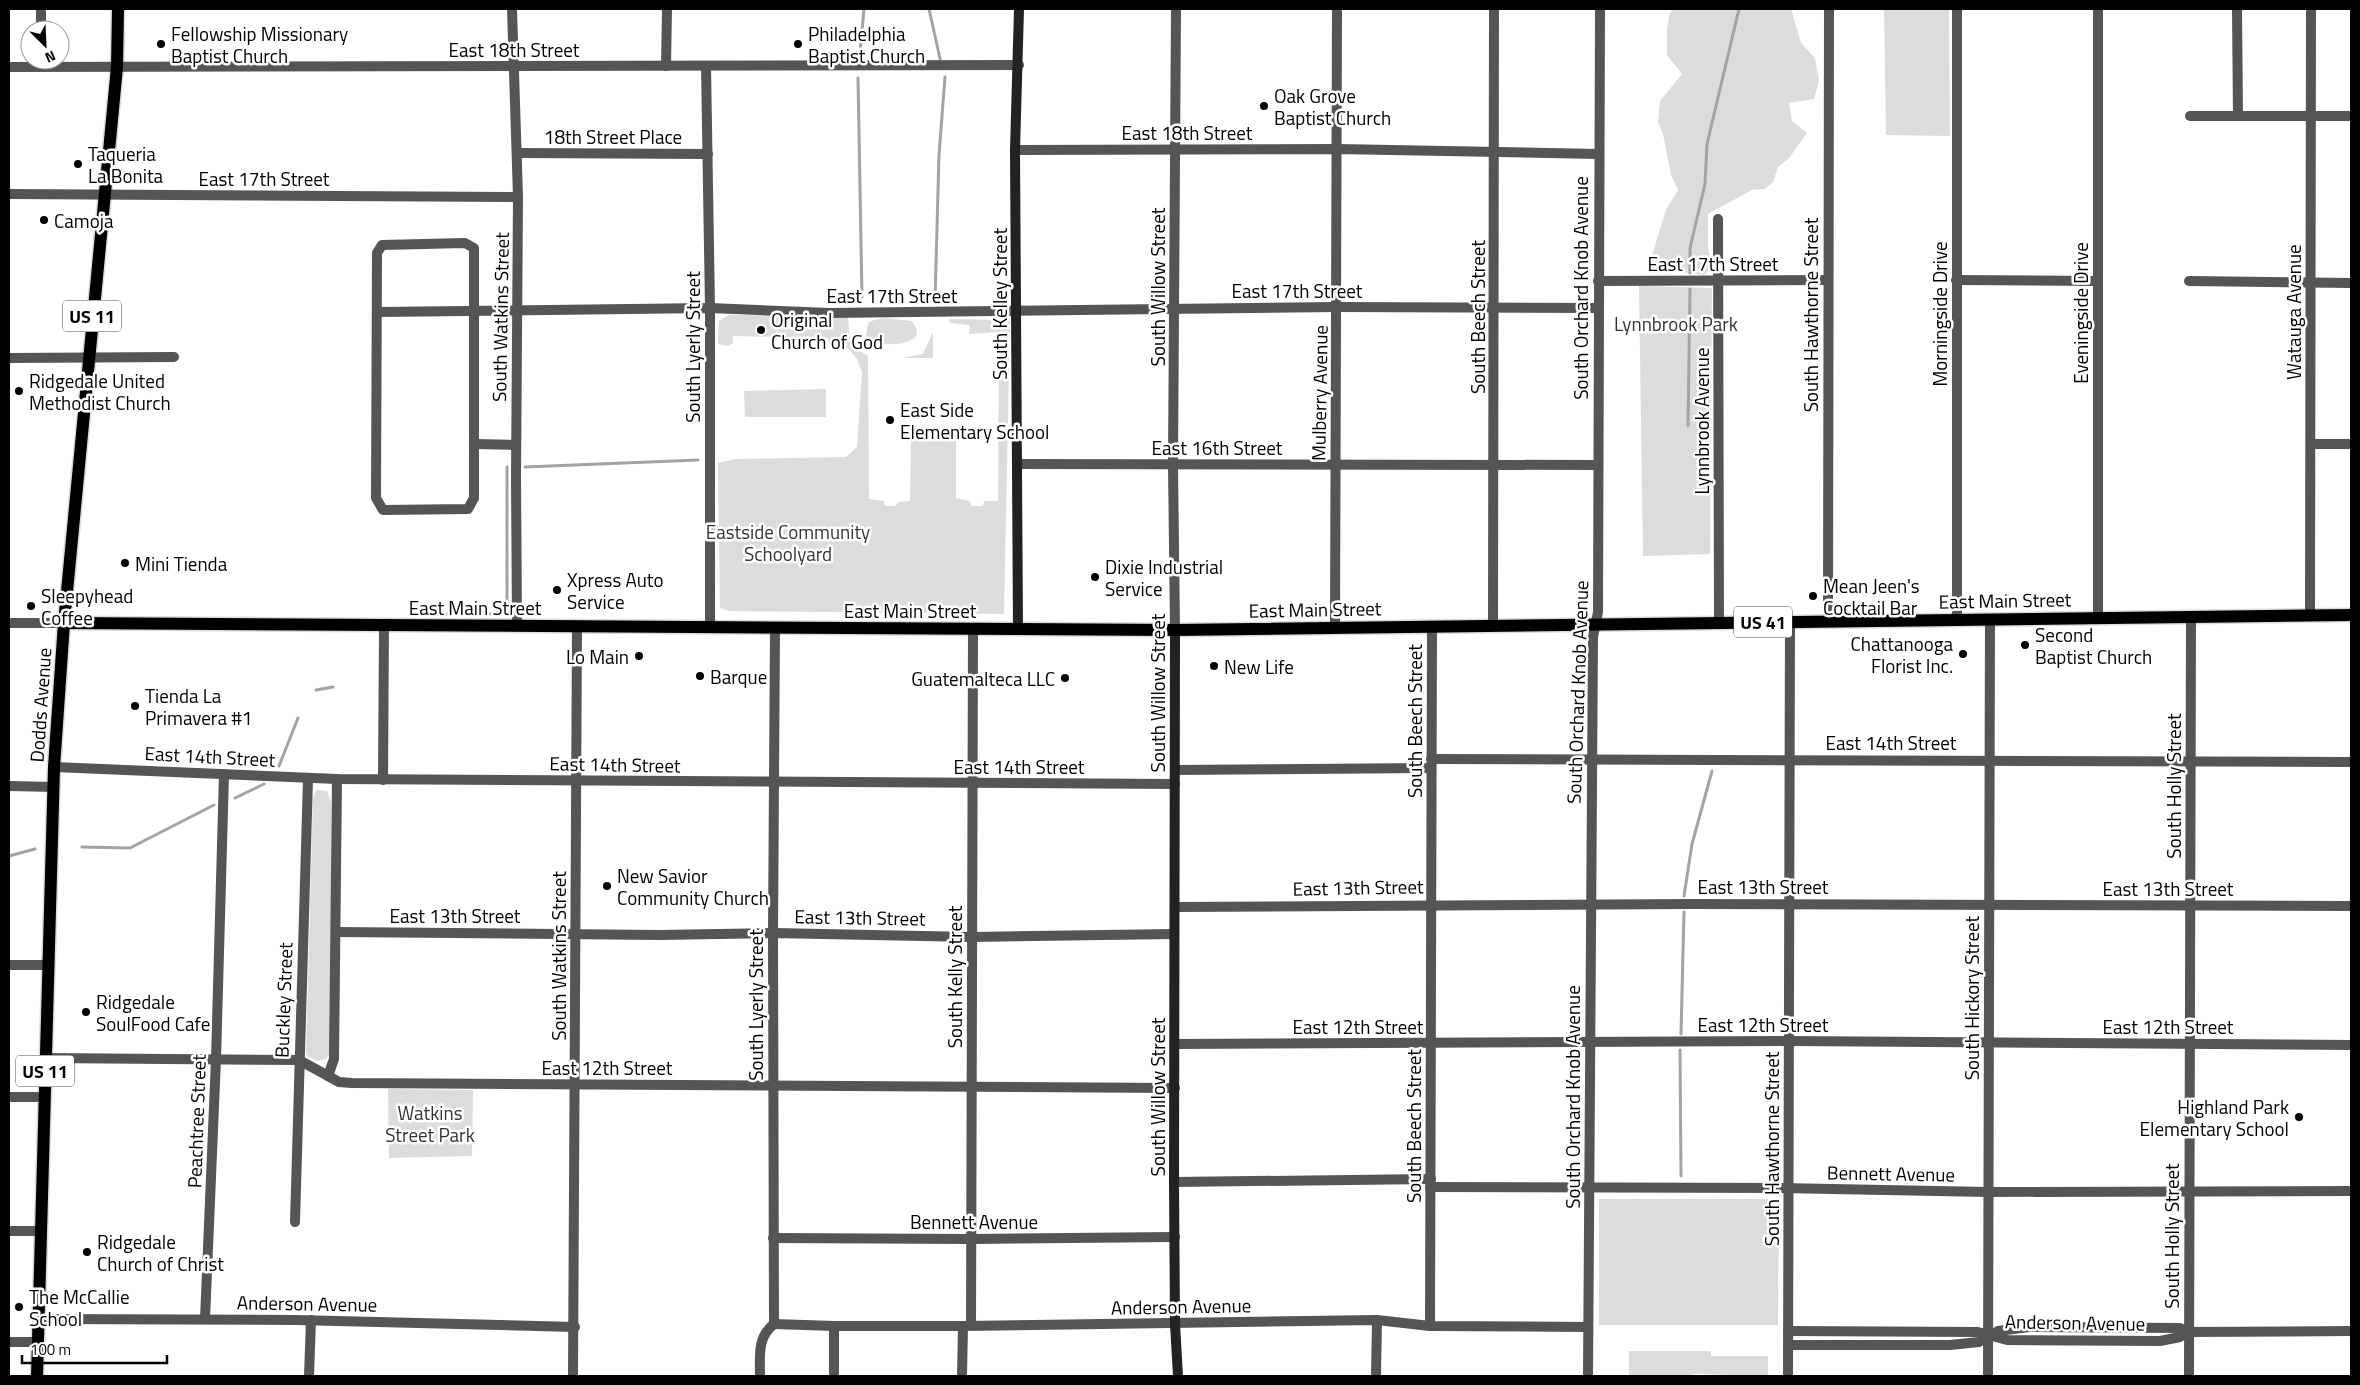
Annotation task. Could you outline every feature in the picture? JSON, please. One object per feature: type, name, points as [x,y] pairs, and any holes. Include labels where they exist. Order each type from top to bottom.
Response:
[{"type":"main road","name":"Dodds Avenue","points":[[37,1376],[39,1231],[45,1097],[54,767],[64,623],[117,67],[118,9]]},
{"type":"main road","name":"South Kelley Street","points":[[1018,629],[1015,150],[1019,65],[1019,9]]},
{"type":"main road","name":"East Main Street","points":[[64,623],[1175,630],[2310,614],[2351,615]]},
{"type":"main road","name":"South Willow Street","points":[[1175,630],[1174,1182],[1175,1324],[1178,1376]]},
{"type":"street","name":"South Watkins Street","points":[[512,9],[518,153],[517,626]]},
{"type":"street","points":[[666,66],[667,9]]},
{"type":"street","name":"South Willow Street","points":[[1175,630],[1173,464],[1176,9]]},
{"type":"street","name":"Mulberry Avenue","points":[[1335,628],[1337,9]]},
{"type":"street","name":"South Beech Street","points":[[1493,626],[1494,9]]},
{"type":"street","name":"South Orchard Knob Avenue","points":[[1588,1376],[1592,637],[1598,612],[1598,154],[1600,9]]},
{"type":"street","name":"South Hawthorne Street","points":[[1828,621],[1829,9]]},
{"type":"street","name":"Morningside Drive","points":[[1957,9],[1957,620]]},
{"type":"street","name":"Eveningside Drive","points":[[2098,9],[2098,618]]},
{"type":"street","points":[[2237,9],[2238,116]]},
{"type":"street","name":"Watauga Avenue","points":[[2310,9],[2310,614]]},
{"type":"street","name":"East 18th Street","points":[[70,65],[117,67],[1019,65]]},
{"type":"street","name":"South Lyerly Street","points":[[706,66],[710,308],[710,628]]},
{"type":"street","points":[[2190,116],[2351,116]]},
{"type":"street","name":"East 18th Street","points":[[1015,150],[1337,149],[1598,154]]},
{"type":"street","name":"18th Street Place","points":[[518,153],[708,154]]},
{"type":"street","name":"East 17th Street","points":[[9,194],[518,197]]},
{"type":"street","name":"Lynnbrook Avenue","points":[[1718,219],[1719,623]]},
{"type":"street","points":[[465,243],[474,248],[474,498],[468,509],[383,510],[376,498],[378,312],[377,253],[382,245],[465,243]]},
{"type":"street","name":"East 17th Street","points":[[1598,281],[1828,280]]},
{"type":"street","points":[[1956,280],[2098,281]]},
{"type":"street","points":[[2189,282],[2351,283]]},
{"type":"street","name":"East 17th Street","points":[[378,312],[710,308],[829,313],[1174,308],[1598,308]]},
{"type":"street","points":[[9,358],[174,357]]},
{"type":"street","points":[[474,444],[516,445]]},
{"type":"street","points":[[2311,444],[2351,444]]},
{"type":"street","name":"East 16th Street","points":[[1017,464],[1597,465]]},
{"type":"street","name":"South Holly Street","points":[[2189,1376],[2191,616]]},
{"type":"street","name":"South Hickory Street","points":[[1988,1376],[1990,619]]},
{"type":"street","name":"South Hawthorne Street","points":[[1788,1376],[1790,622]]},
{"type":"street","name":"East Main Street","points":[[9,623],[64,623]]},
{"type":"street","points":[[382,780],[384,626]]},
{"type":"street","name":"South Beech Street","points":[[1430,1326],[1432,626]]},
{"type":"street","name":"South Watkins Street","points":[[574,1376],[577,627]]},
{"type":"street","name":"South Lyerly Street","points":[[774,1324],[773,933],[775,628]]},
{"type":"street","name":"South Kelly Street","points":[[962,1376],[967,1325],[970,1239],[973,628]]},
{"type":"street","name":"East 14th Street","points":[[1175,770],[1591,759],[2351,762]]},
{"type":"street","name":"East 14th Street","points":[[54,767],[308,779],[1175,784]]},
{"type":"street","name":"Peachtree Street","points":[[205,1319],[216,1059],[224,774]]},
{"type":"street","name":"Buckley Street","points":[[295,1222],[308,779]]},
{"type":"street","points":[[328,1076],[334,1059],[337,779]]},
{"type":"street","points":[[9,786],[54,787]]},
{"type":"street","name":"East 13th Street","points":[[1175,907],[1431,904],[2351,906]]},
{"type":"street","name":"East 13th Street","points":[[336,932],[773,933],[972,937],[1174,934]]},
{"type":"street","points":[[9,965],[48,965]]},
{"type":"street","name":"East 12th Street","points":[[1175,1044],[1789,1041],[2351,1045]]},
{"type":"street","name":"East 12th Street","points":[[46,1058],[299,1060],[339,1082],[352,1083],[1175,1088]]},
{"type":"street","points":[[9,1097],[45,1097]]},
{"type":"street","name":"Bennett Avenue","points":[[1174,1182],[1430,1183],[1589,1188],[1788,1188],[1989,1192],[2351,1191]]},
{"type":"street","points":[[9,1231],[39,1231]]},
{"type":"street","name":"Bennett Avenue","points":[[773,1238],[970,1239],[1175,1236]]},
{"type":"street","name":"Anderson Avenue","points":[[38,1319],[311,1320],[575,1327]]},
{"type":"street","points":[[309,1376],[311,1320]]},
{"type":"street","points":[[1376,1320],[1376,1376]]},
{"type":"street","name":"Anderson Avenue","points":[[774,1324],[834,1326],[1175,1324],[1376,1320],[1430,1326],[1588,1327]]},
{"type":"street","points":[[760,1376],[761,1339],[766,1330],[774,1324]]},
{"type":"street","points":[[834,1326],[834,1376]]},
{"type":"street","name":"Anderson Avenue","points":[[1788,1345],[1950,1345],[1979,1342],[1998,1331],[2029,1327],[2180,1328],[2189,1332],[2351,1331]]},
{"type":"street","name":"Anderson Avenue","points":[[1788,1332],[1978,1332],[1988,1337]]},
{"type":"street","points":[[9,1342],[38,1342]]},
{"type":"green space","points":[[1676,9],[1791,9],[1801,43],[1815,58],[1819,81],[1814,99],[1789,103],[1792,121],[1807,133],[1789,158],[1778,167],[1773,182],[1765,189],[1752,190],[1708,214],[1708,248],[1712,267],[1704,275],[1682,272],[1660,273],[1649,265],[1666,210],[1678,190],[1671,175],[1663,134],[1658,122],[1660,101],[1682,74],[1667,55],[1667,28],[1670,12]]},
{"type":"green space","points":[[1884,9],[1949,9],[1950,136],[1886,135]]},
{"type":"green space","name":"Lynnbrook Park","points":[[1639,286],[1712,288],[1710,554],[1643,556]]},
{"type":"green space","name":"Eastside Community Schoolyard","points":[[729,315],[848,316],[851,340],[857,348],[868,356],[869,499],[884,501],[885,506],[895,506],[898,502],[910,501],[911,430],[919,435],[927,435],[926,441],[943,441],[944,435],[949,434],[949,429],[956,428],[956,498],[970,501],[971,506],[983,506],[984,501],[998,501],[999,332],[969,334],[970,325],[950,323],[949,319],[1010,320],[1004,614],[729,611],[720,608],[718,463],[735,459],[846,457],[857,447],[862,372],[857,359],[849,349],[829,343],[828,338],[733,336],[733,343],[728,346],[718,344],[719,321]]},
{"type":"green space","points":[[885,318],[912,321],[917,330],[916,336],[912,340],[900,343],[887,344],[868,341],[866,334],[868,323]]},
{"type":"green space","points":[[933,332],[933,358],[903,358],[923,354]]},
{"type":"green space","points":[[826,389],[826,417],[745,417],[744,391]]},
{"type":"green space","points":[[316,790],[327,791],[331,802],[331,1052],[326,1059],[318,1061],[307,1056],[306,1051],[313,798]]},
{"type":"green space","name":"Watkins Street Park","points":[[388,1089],[473,1090],[472,1156],[389,1158]]},
{"type":"green space","points":[[1599,1199],[1779,1199],[1778,1325],[1599,1325]]},
{"type":"green space","points":[[1629,1351],[1711,1351],[1711,1356],[1768,1356],[1768,1376],[1693,1374],[1693,1376],[1629,1376]]},
{"type":"waterway","points":[[859,63],[864,9]]},
{"type":"waterway","points":[[929,9],[941,63]]},
{"type":"waterway","points":[[1690,273],[1690,248],[1705,184],[1707,144],[1739,9]]},
{"type":"waterway","points":[[935,300],[939,155],[945,77]]},
{"type":"waterway","points":[[858,78],[862,297]]},
{"type":"waterway","points":[[1688,426],[1690,289]]},
{"type":"waterway","points":[[525,467],[698,460]]},
{"type":"waterway","points":[[420,614],[507,614],[507,467]]},
{"type":"waterway","points":[[316,690],[333,687]]},
{"type":"waterway","points":[[279,766],[298,718]]},
{"type":"waterway","points":[[1684,896],[1692,844],[1712,771]]},
{"type":"waterway","points":[[235,798],[264,784]]},
{"type":"waterway","points":[[82,847],[130,848],[214,805]]},
{"type":"waterway","points":[[9,856],[35,849]]},
{"type":"waterway","points":[[1681,1034],[1684,912]]},
{"type":"waterway","points":[[1680,1050],[1681,1176]]},
{"type":"place","name":"Fellowship Missionary Baptist Church","points":[[161,44]]},
{"type":"place","name":"Philadelphia Baptist Church","points":[[798,44]]},
{"type":"place","name":"Oak Grove Baptist Church","points":[[1264,106]]},
{"type":"place","name":"Taqueria La Bonita","points":[[78,164]]},
{"type":"place","name":"Camoja","points":[[44,220]]},
{"type":"place","name":"Original Church of God","points":[[761,330]]},
{"type":"place","name":"Ridgedale United Methodist Church","points":[[19,391]]},
{"type":"place","name":"East Side Elementary School","points":[[890,420]]},
{"type":"place","name":"Mini Tienda","points":[[125,563]]},
{"type":"place","name":"Dixie Industrial Service","points":[[1095,577]]},
{"type":"place","name":"Xpress Auto Service","points":[[557,590]]},
{"type":"place","name":"Mean Jeen's Cocktail Bar","points":[[1813,596]]},
{"type":"place","name":"Sleepyhead Coffee","points":[[31,606]]},
{"type":"place","name":"Second Baptist Church","points":[[2025,645]]},
{"type":"place","name":"Chattanooga Florist Inc.","points":[[1963,654]]},
{"type":"place","name":"Lo Main","points":[[639,656]]},
{"type":"place","name":"New Life","points":[[1214,666]]},
{"type":"place","name":"Barque","points":[[700,676]]},
{"type":"place","name":"Guatemalteca LLC","points":[[1065,678]]},
{"type":"place","name":"Tienda La Primavera #1","points":[[135,706]]},
{"type":"place","name":"New Savior Community Church","points":[[607,886]]},
{"type":"place","name":"Ridgedale SoulFood Cafe","points":[[86,1012]]},
{"type":"place","name":"Highland Park Elementary School","points":[[2299,1117]]},
{"type":"place","name":"Ridgedale Church of Christ","points":[[87,1252]]},
{"type":"place","name":"The McCallie School","points":[[19,1307]]}]
